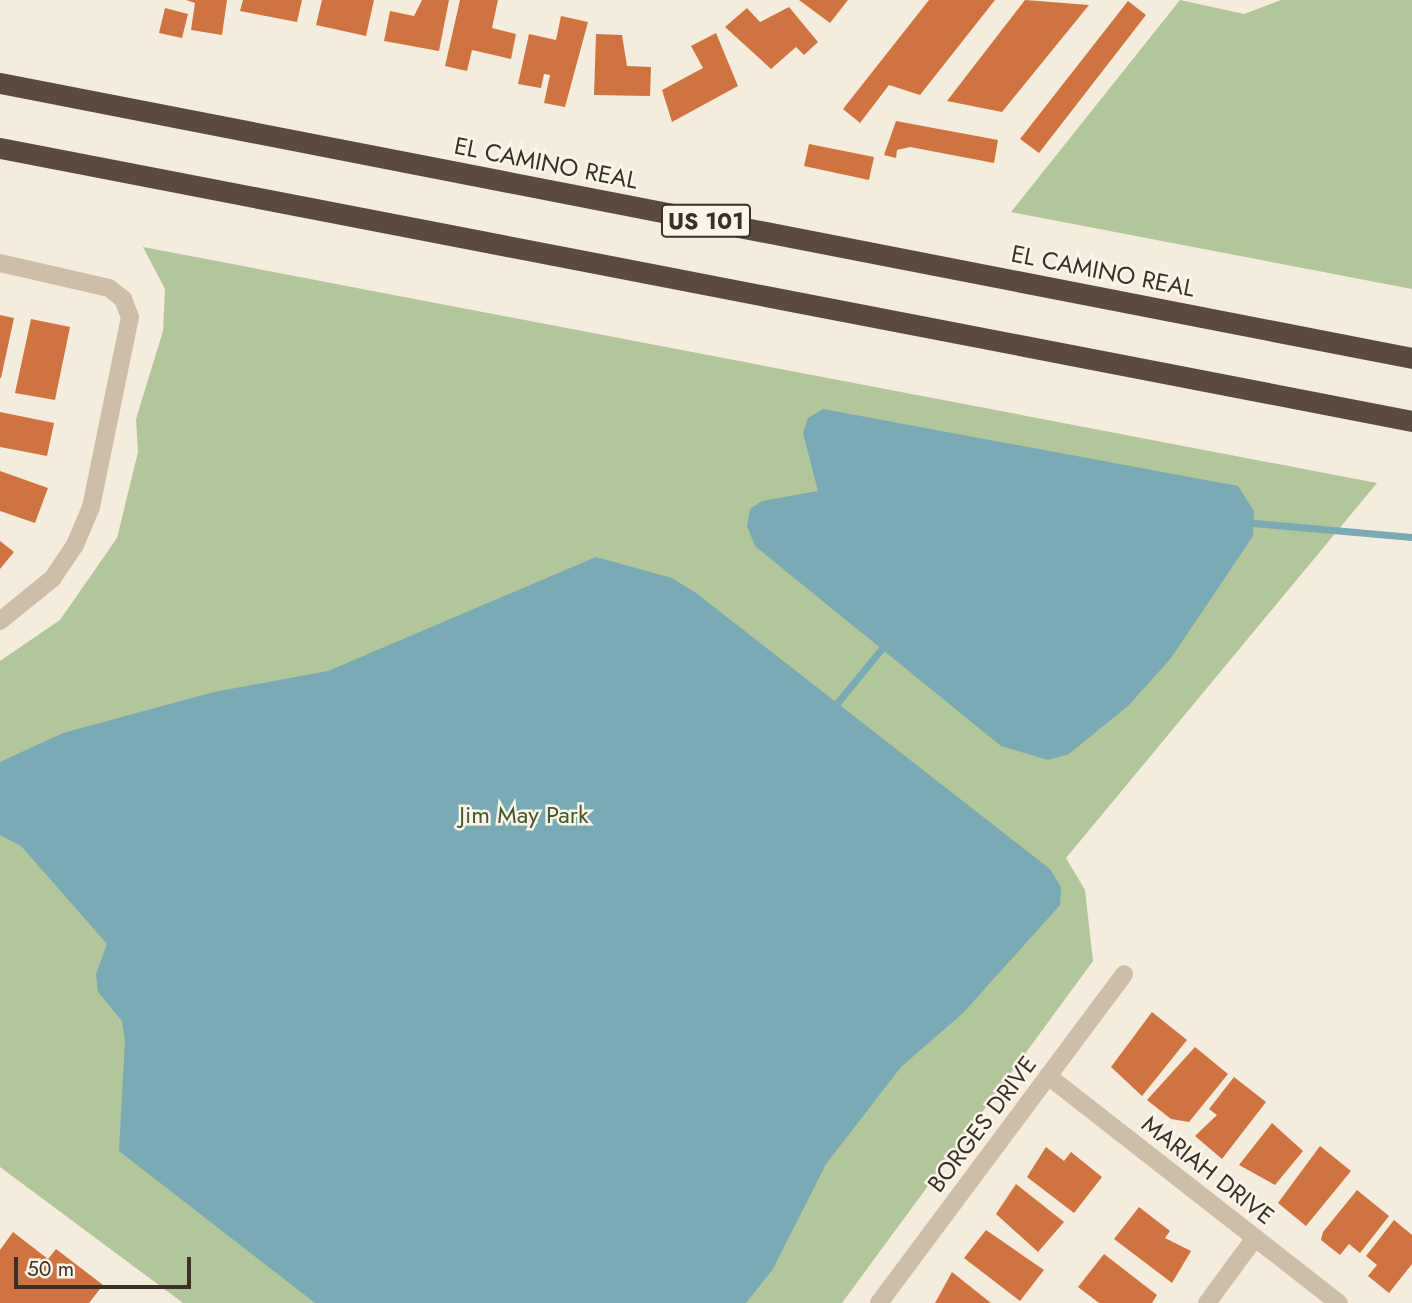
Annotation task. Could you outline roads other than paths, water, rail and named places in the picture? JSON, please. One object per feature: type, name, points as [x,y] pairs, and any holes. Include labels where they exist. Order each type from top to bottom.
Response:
[{"type":"highway","name":"EL CAMINO REAL","points":[[0,83],[1412,358]]},
{"type":"highway","name":"US 101","points":[[0,148],[1412,421]]},
{"type":"street","points":[[0,263],[90,280],[123,299],[130,333],[91,508],[75,545],[53,578],[0,621]]},
{"type":"street","name":"BORGES DRIVE","points":[[879,1303],[1124,974]]},
{"type":"street","name":"MARIAH DRIVE","points":[[1048,1076],[1339,1303]]},
{"type":"street","points":[[1207,1303],[1255,1238]]},
{"type":"water","points":[[823,409],[1238,486],[1254,511],[1253,536],[1171,658],[1129,705],[1069,754],[1048,760],[1001,746],[755,546],[747,526],[750,509],[762,501],[818,491],[803,433],[808,418]]},
{"type":"water","points":[[596,557],[672,578],[696,593],[1050,869],[1061,887],[1060,905],[963,1013],[901,1067],[826,1164],[773,1269],[746,1303],[315,1303],[119,1151],[125,1041],[122,1021],[98,992],[96,974],[107,944],[21,846],[0,835],[0,762],[63,733],[214,692],[328,671]]},
{"type":"waterway","points":[[1254,523],[1412,537]]},
{"type":"waterway","points":[[837,703],[883,647]]},
{"type":"park label","name":"Jim May Park","points":[[524,815]]}]
